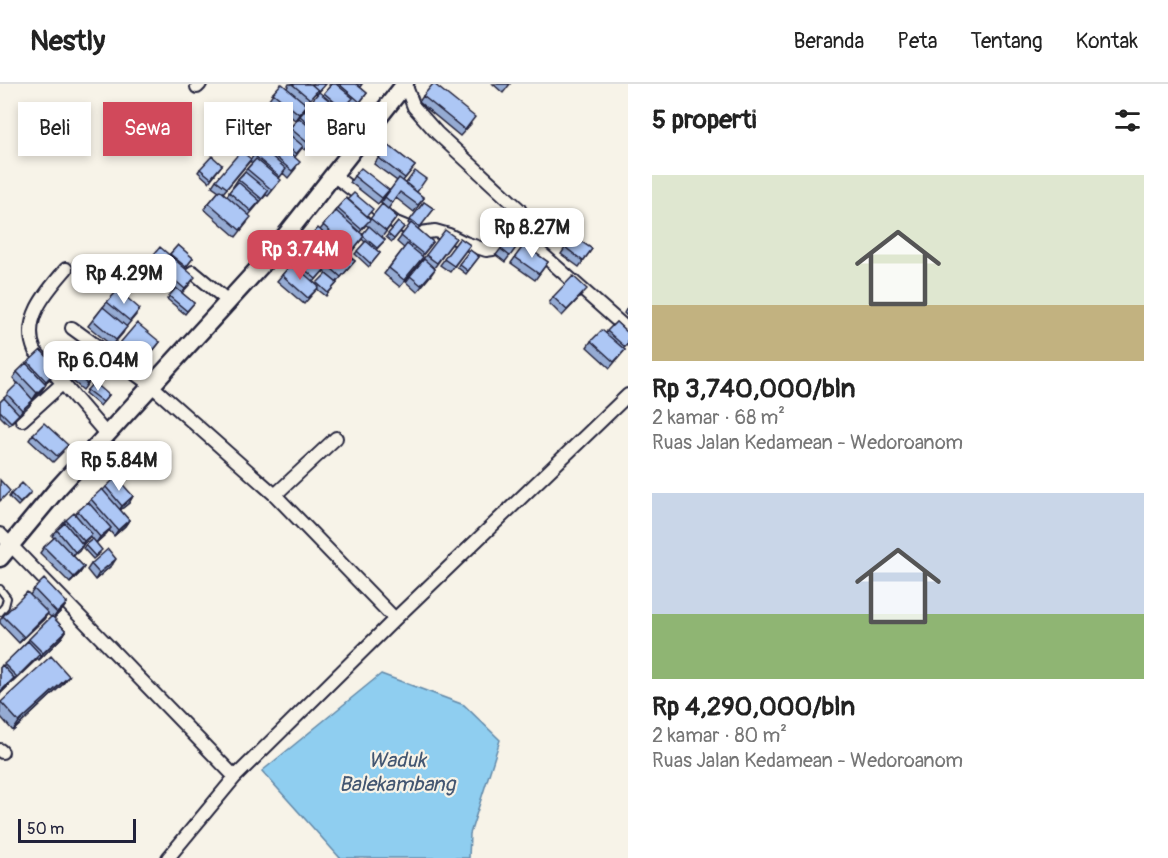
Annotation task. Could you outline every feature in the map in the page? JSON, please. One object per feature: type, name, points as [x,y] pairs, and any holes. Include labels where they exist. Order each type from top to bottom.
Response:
[{"type":"main road","points":[[0,558],[6,539],[58,488],[267,259],[405,84]]},
{"type":"street","points":[[333,175],[388,218],[420,233],[435,231],[486,250],[493,249],[513,229],[521,213],[519,209],[437,133],[414,107],[405,84]]},
{"type":"street","points":[[513,229],[628,330]]},
{"type":"street","points":[[66,269],[50,288],[36,311],[30,334],[35,351],[107,435]]},
{"type":"street","points":[[193,272],[228,302]]},
{"type":"street","points":[[72,328],[152,386],[276,495],[395,619]]},
{"type":"street","points":[[22,420],[63,382]]},
{"type":"street","points":[[168,858],[235,777],[628,395]]},
{"type":"street","points":[[276,495],[336,438]]},
{"type":"street","points":[[6,539],[235,777]]},
{"type":"lane","points":[[0,589],[7,598],[0,612]]},
{"type":"water","name":"Waduk Balekambang","points":[[381,674],[464,705],[500,740],[470,834],[469,858],[340,858],[262,771]]},
{"type":"building","points":[[282,84],[305,103],[305,107],[299,114],[293,109],[293,102],[284,102],[273,93]]},
{"type":"building","points":[[292,84],[311,84],[318,90],[310,99]]},
{"type":"building","points":[[311,84],[325,84],[319,91]]},
{"type":"building","points":[[332,84],[336,84],[353,98],[349,102],[335,102],[324,93]]},
{"type":"building","points":[[339,84],[356,84],[367,93],[360,102]]},
{"type":"building","points":[[433,84],[475,117],[465,130],[423,96]]},
{"type":"building","points":[[319,92],[331,102],[311,102]]},
{"type":"building","points":[[305,110],[305,120],[300,116]]},
{"type":"building","points":[[299,118],[305,123],[305,141],[293,131],[293,125]]},
{"type":"building","points":[[293,138],[303,146],[296,154],[293,151]]},
{"type":"building","points":[[387,146],[415,166],[405,178],[379,158],[387,156]]},
{"type":"building","points":[[212,156],[222,165],[211,178],[200,169]]},
{"type":"building","points":[[237,156],[247,156],[251,159],[227,188],[216,180]]},
{"type":"building","points":[[255,156],[271,156],[286,169],[280,177]]},
{"type":"building","points":[[274,156],[293,156],[300,162],[292,171]]},
{"type":"building","points":[[256,159],[281,180],[272,190],[247,169]]},
{"type":"building","points":[[361,168],[389,190],[382,198],[354,176]]},
{"type":"building","points":[[415,171],[426,179],[417,192],[406,183]]},
{"type":"building","points":[[245,172],[268,191],[262,199],[238,179]]},
{"type":"building","points":[[399,178],[424,198],[418,205],[400,192],[392,203],[385,197]]},
{"type":"building","points":[[238,182],[260,201],[251,211],[229,192]]},
{"type":"building","points":[[220,190],[251,217],[240,230],[209,203]]},
{"type":"building","points":[[354,193],[373,209],[367,216],[348,199]]},
{"type":"building","points":[[346,198],[370,219],[382,204],[397,217],[386,231],[371,219],[361,229],[337,208]]},
{"type":"building","points":[[424,202],[434,209],[420,227],[410,220]]},
{"type":"building","points":[[336,211],[364,236],[352,251],[323,225]]},
{"type":"building","points":[[540,215],[561,229],[552,242],[531,227]]},
{"type":"building","points":[[398,222],[404,227],[394,239],[388,234]]},
{"type":"building","points":[[411,223],[433,242],[423,254],[401,236]]},
{"type":"building","points":[[369,226],[385,240],[377,248],[362,235]]},
{"type":"building","points":[[517,227],[526,234],[510,256],[501,249]]},
{"type":"building","points":[[318,228],[355,261],[341,277],[304,244]]},
{"type":"building","points":[[445,230],[456,238],[437,263],[426,255]]},
{"type":"building","points":[[573,236],[592,249],[583,261],[565,247]]},
{"type":"building","points":[[460,238],[470,245],[454,266],[444,259]]},
{"type":"building","points":[[366,241],[380,253],[371,264],[357,251]]},
{"type":"building","points":[[407,244],[423,257],[404,280],[389,268]]},
{"type":"building","points":[[178,245],[193,258],[186,267],[170,254]]},
{"type":"building","points":[[524,245],[548,262],[539,274],[515,257]]},
{"type":"building","points":[[160,247],[195,277],[185,289],[150,259]]},
{"type":"building","points":[[305,250],[326,268],[316,279],[295,261]]},
{"type":"building","points":[[470,250],[479,257],[468,271],[459,264]]},
{"type":"building","points":[[424,259],[435,269],[421,285],[410,276]]},
{"type":"building","points":[[292,263],[319,287],[308,298],[282,275]]},
{"type":"building","points":[[326,274],[337,283],[328,293],[317,283]]},
{"type":"building","points":[[573,276],[587,289],[567,310],[553,297]]},
{"type":"building","points":[[176,288],[194,303],[187,311],[169,296]]},
{"type":"building","points":[[118,290],[140,309],[130,321],[107,302]]},
{"type":"building","points":[[103,307],[127,327],[116,340],[93,320]]},
{"type":"building","points":[[616,322],[628,333],[628,343],[625,347],[607,331]]},
{"type":"building","points":[[137,323],[160,342],[143,363],[120,343]]},
{"type":"building","points":[[602,330],[625,350],[614,362],[591,341]]},
{"type":"building","points":[[41,350],[58,369],[46,381],[28,362]]},
{"type":"building","points":[[81,359],[97,372],[87,384],[71,370]]},
{"type":"building","points":[[26,363],[46,384],[37,393],[17,372]]},
{"type":"building","points":[[94,382],[109,395],[103,402],[87,390]]},
{"type":"building","points":[[18,383],[33,400],[22,410],[7,394]]},
{"type":"building","points":[[4,398],[19,414],[11,422],[0,411],[0,402]]},
{"type":"building","points":[[44,423],[68,445],[57,456],[33,434]]},
{"type":"building","points":[[116,477],[133,496],[122,506],[106,487]]},
{"type":"building","points":[[0,480],[10,491],[0,501]]},
{"type":"building","points":[[22,483],[31,492],[20,503],[11,494]]},
{"type":"building","points":[[102,489],[129,520],[118,530],[91,499]]},
{"type":"building","points":[[88,502],[111,528],[100,537],[78,511]]},
{"type":"building","points":[[74,513],[92,534],[84,541],[66,520]]},
{"type":"building","points":[[65,523],[83,545],[75,552],[57,530]]},
{"type":"building","points":[[55,537],[84,567],[74,577],[44,547]]},
{"type":"building","points":[[93,539],[102,550],[95,556],[85,545]]},
{"type":"building","points":[[108,549],[116,559],[99,573],[91,564]]},
{"type":"building","points":[[44,579],[67,603],[57,613],[34,589]]},
{"type":"building","points":[[27,592],[48,613],[24,637],[3,616]]},
{"type":"building","points":[[52,616],[66,631],[43,653],[29,639]]},
{"type":"building","points":[[28,641],[40,654],[17,677],[4,664]]},
{"type":"building","points":[[51,656],[69,676],[19,722],[1,702]]},
{"type":"building","points":[[2,665],[14,678],[0,692],[0,668]]}]
